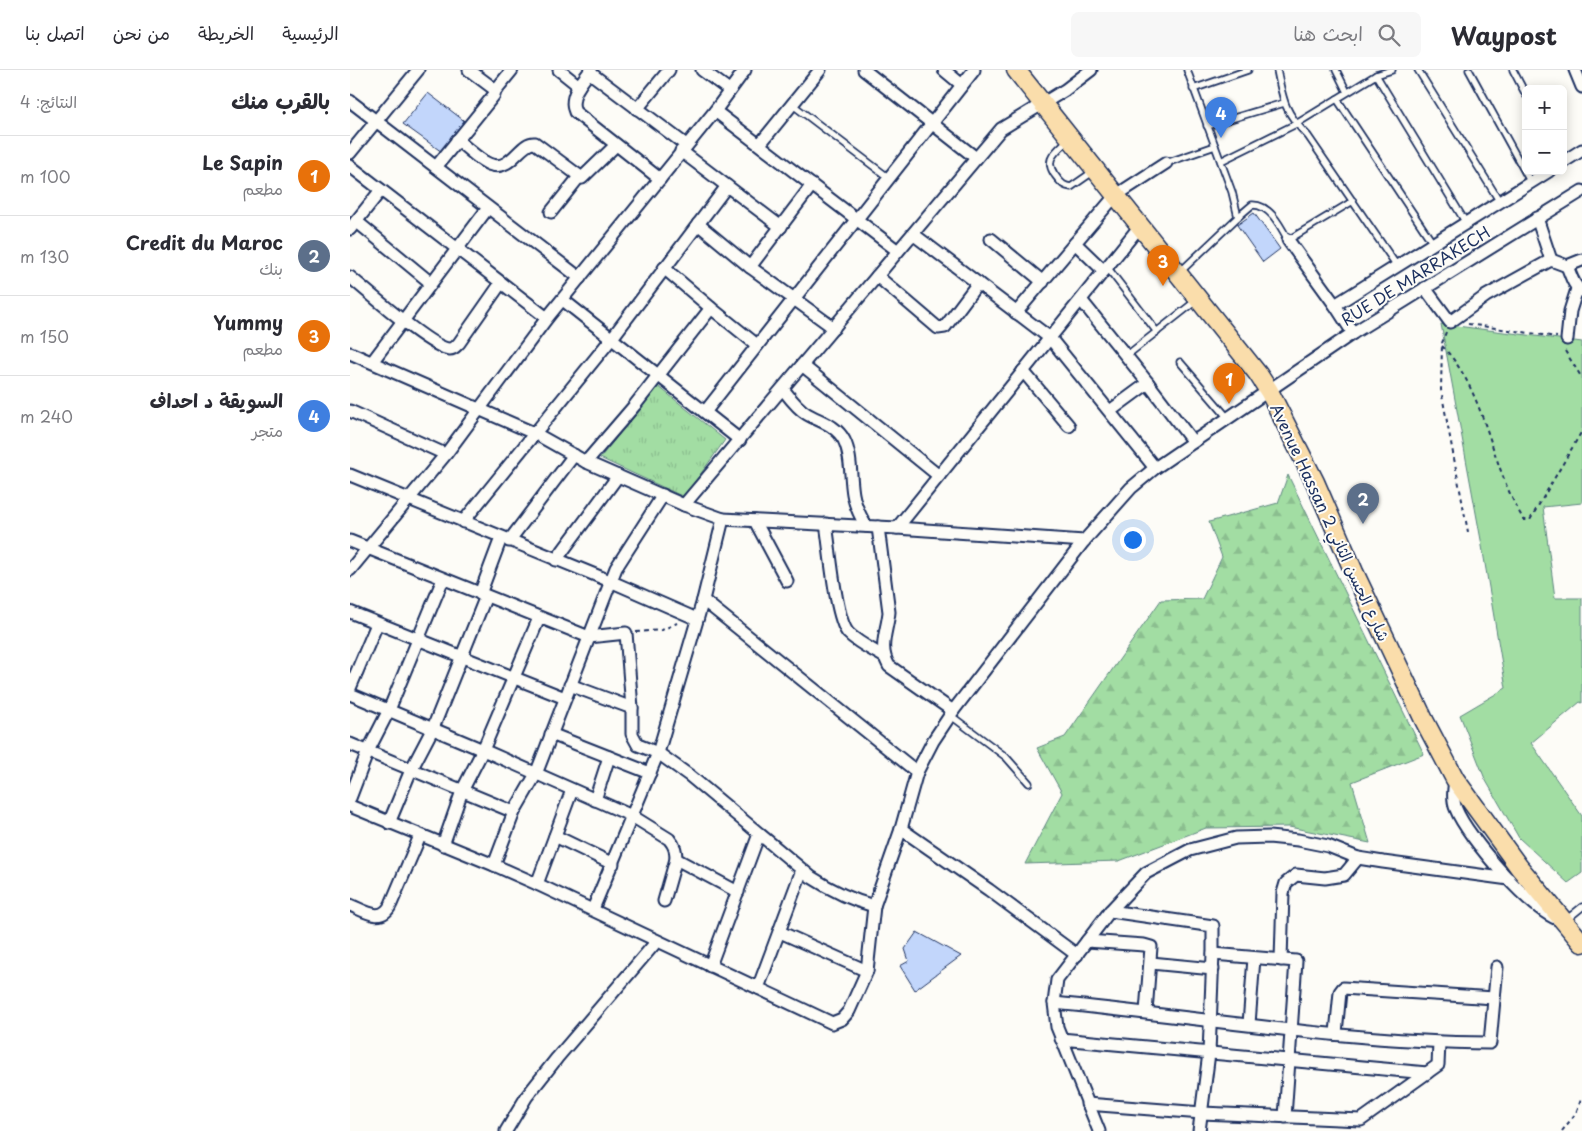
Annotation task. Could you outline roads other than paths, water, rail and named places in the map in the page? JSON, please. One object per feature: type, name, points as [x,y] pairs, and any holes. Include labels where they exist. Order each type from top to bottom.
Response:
[{"type":"main road","name":"Avenue Hassan 2 شارع الحسن الثاني","points":[[1016,70],[1041,104],[1258,374],[1269,391],[1315,482],[1354,572],[1455,778],[1519,868],[1582,943]]},
{"type":"street","points":[[350,153],[418,70]]},
{"type":"street","points":[[469,70],[495,91]]},
{"type":"street","points":[[436,167],[512,70]]},
{"type":"street","points":[[559,70],[579,86]]},
{"type":"street","points":[[638,109],[669,70]]},
{"type":"street","points":[[702,70],[729,90]]},
{"type":"street","points":[[350,570],[445,454],[547,318],[660,179],[745,70]]},
{"type":"street","points":[[760,144],[820,70]]},
{"type":"street","points":[[864,70],[976,158]]},
{"type":"street","points":[[944,70],[962,85]]},
{"type":"street","points":[[705,412],[974,70]]},
{"type":"street","points":[[684,505],[1001,129],[1065,90],[1091,70]]},
{"type":"street","points":[[1575,70],[1582,87]]},
{"type":"street","points":[[660,179],[575,112],[573,99],[579,86],[590,71],[638,109],[727,186],[781,227]]},
{"type":"street","points":[[350,101],[580,278]]},
{"type":"street","points":[[715,110],[898,251]]},
{"type":"street","points":[[457,140],[492,166],[498,166],[513,159],[529,144],[535,143],[579,177],[584,178],[616,145]]},
{"type":"street","points":[[1567,159],[1582,150]]},
{"type":"street","points":[[1016,313],[1115,196],[1166,163]]},
{"type":"street","points":[[350,166],[547,318]]},
{"type":"street","points":[[1335,305],[1434,245],[1543,175]]},
{"type":"street","points":[[551,212],[579,177]]},
{"type":"street","points":[[750,267],[812,185]]},
{"type":"street","points":[[463,522],[612,338],[727,186]]},
{"type":"street","points":[[381,190],[353,225],[431,283]]},
{"type":"street","name":"RUE DE MARRAKECH","points":[[758,988],[832,1023],[842,1019],[849,1011],[867,971],[874,906],[901,828],[917,772],[933,741],[952,713],[1084,541],[1132,488],[1156,468],[1193,442],[1353,333],[1582,191]]},
{"type":"street","points":[[372,362],[488,208]]},
{"type":"street","points":[[1537,218],[1551,260]]},
{"type":"street","points":[[698,224],[750,267],[834,328]]},
{"type":"street","points":[[897,528],[1140,226]]},
{"type":"street","points":[[913,234],[1050,338],[1156,468]]},
{"type":"street","points":[[990,239],[1043,282]]},
{"type":"street","points":[[1288,240],[1353,333]]},
{"type":"street","points":[[1075,243],[1106,269]]},
{"type":"street","points":[[1425,288],[1450,322],[1486,296],[1551,260],[1567,266],[1580,290],[1572,305],[1564,342]]},
{"type":"street","points":[[1567,266],[1582,260]]},
{"type":"street","points":[[664,268],[757,345]]},
{"type":"street","points":[[877,276],[938,328],[942,329],[978,283]]},
{"type":"street","points":[[350,277],[403,320],[437,345],[445,348],[454,348],[501,283]]},
{"type":"street","points":[[563,300],[740,440]]},
{"type":"street","points":[[1081,300],[1193,442]]},
{"type":"street","points":[[586,462],[658,375],[710,308]]},
{"type":"street","points":[[350,353],[536,434],[586,462],[684,505],[723,519],[866,526],[1084,541]]},
{"type":"street","points":[[802,365],[939,476]]},
{"type":"street","points":[[1023,371],[1069,426]]},
{"type":"street","points":[[1110,411],[1148,383]]},
{"type":"street","points":[[783,389],[800,408],[830,424],[844,440],[848,452],[853,496],[857,510],[866,526]]},
{"type":"street","points":[[350,411],[445,454]]},
{"type":"street","points":[[389,823],[411,770],[433,728],[505,539],[574,455]]},
{"type":"street","points":[[350,475],[556,560],[610,580],[692,616]]},
{"type":"street","points":[[556,560],[618,476]]},
{"type":"street","points":[[494,865],[514,812],[536,774],[610,580],[663,495]]},
{"type":"street","points":[[593,909],[658,753],[692,616],[703,600],[723,519]]},
{"type":"street","points":[[755,521],[788,581]]},
{"type":"street","points":[[826,524],[839,615],[847,631],[857,640],[883,656],[889,666],[952,713]]},
{"type":"street","points":[[878,527],[889,612],[888,625],[883,642],[883,656]]},
{"type":"street","points":[[350,541],[589,637],[626,633],[632,708],[632,734],[638,745],[658,753],[690,776],[802,870],[828,888],[858,902],[874,906]]},
{"type":"street","points":[[350,798],[368,751],[389,710],[444,579]]},
{"type":"street","points":[[703,600],[917,772]]},
{"type":"street","points":[[350,612],[565,698]]},
{"type":"street","points":[[443,845],[462,791],[483,750],[539,618]]},
{"type":"street","points":[[350,688],[377,624]]},
{"type":"street","points":[[570,686],[632,708]]},
{"type":"street","points":[[350,694],[433,728],[632,816],[669,839],[674,844],[676,859],[664,901]]},
{"type":"street","points":[[551,734],[650,773]]},
{"type":"street","points":[[350,744],[514,812]]},
{"type":"street","points":[[595,800],[609,757]]},
{"type":"street","points":[[1455,778],[1453,793],[1455,808],[1485,853],[1509,880],[1541,910],[1552,918],[1565,921]]},
{"type":"street","points":[[536,884],[572,790]]},
{"type":"street","points":[[350,806],[494,865],[593,909],[758,988],[802,870]]},
{"type":"street","points":[[901,828],[1077,955]]},
{"type":"street","points":[[710,966],[760,834]]},
{"type":"street","points":[[350,905],[374,915],[379,916],[386,913],[392,904],[420,836]]},
{"type":"street","points":[[555,836],[613,864]]},
{"type":"street","points":[[1099,1131],[1057,1027],[1054,1003],[1057,980],[1110,911],[1146,873],[1190,850],[1236,838],[1269,837],[1328,846],[1358,858],[1509,880]]},
{"type":"street","points":[[1281,960],[1283,893],[1286,883],[1296,876],[1325,878],[1344,876],[1358,858]]},
{"type":"street","points":[[676,859],[738,892]]},
{"type":"street","points":[[1110,911],[1213,926],[1214,954],[1201,1130]]},
{"type":"street","points":[[780,932],[867,971]]},
{"type":"street","points":[[506,1131],[527,1096],[557,1058],[657,941]]},
{"type":"street","points":[[1087,941],[1151,947],[1146,1012]]},
{"type":"street","points":[[1214,954],[1296,962],[1285,1117]]},
{"type":"street","points":[[1250,1024],[1254,958]]},
{"type":"street","points":[[1151,963],[1212,968]]},
{"type":"street","points":[[1054,1003],[1292,1029],[1440,1042],[1490,1043],[1497,967]]},
{"type":"street","points":[[1336,1033],[1342,988],[1494,998]]},
{"type":"street","points":[[1061,1039],[1427,1073]]},
{"type":"street","points":[[1087,1104],[1285,1117],[1361,1126],[1438,1065],[1440,1042]]},
{"type":"lane","points":[[1187,70],[1232,192],[1238,217]]},
{"type":"lane","points":[[1193,89],[1248,70]]},
{"type":"lane","points":[[1277,70],[1284,102],[1296,124],[1308,136],[1398,267]]},
{"type":"lane","points":[[1336,70],[1347,92]]},
{"type":"lane","points":[[1221,161],[1296,124],[1380,73],[1392,70]]},
{"type":"lane","points":[[1418,70],[1500,202]]},
{"type":"lane","points":[[1469,70],[1531,183]]},
{"type":"lane","points":[[1513,70],[1522,87]]},
{"type":"lane","points":[[1380,73],[1466,224]]},
{"type":"lane","points":[[1337,99],[1434,245]]},
{"type":"lane","points":[[1207,126],[1284,102]]},
{"type":"lane","points":[[793,105],[889,178]]},
{"type":"lane","points":[[1070,139],[1052,154],[1050,171],[1064,186],[1071,187],[1095,170]]},
{"type":"lane","points":[[1166,163],[1215,146]]},
{"type":"lane","points":[[1178,274],[1252,205],[1257,205],[1277,220],[1288,240],[1353,201]]},
{"type":"lane","points":[[1106,269],[1157,332]]},
{"type":"lane","points":[[1126,356],[1198,299]]},
{"type":"lane","points":[[1180,362],[1228,418]]},
{"type":"lane","points":[[952,713],[1006,757],[1029,783]]},
{"type":"lane","points":[[1565,921],[1582,907]]},
{"type":"place","name":"السويقة د احداف","points":[[1221,138]]},
{"type":"place","name":"Yummy","points":[[1163,286]]},
{"type":"place","name":"Le Sapin","points":[[1229,404]]},
{"type":"place","name":"Credit du Maroc","points":[[1363,524]]}]
